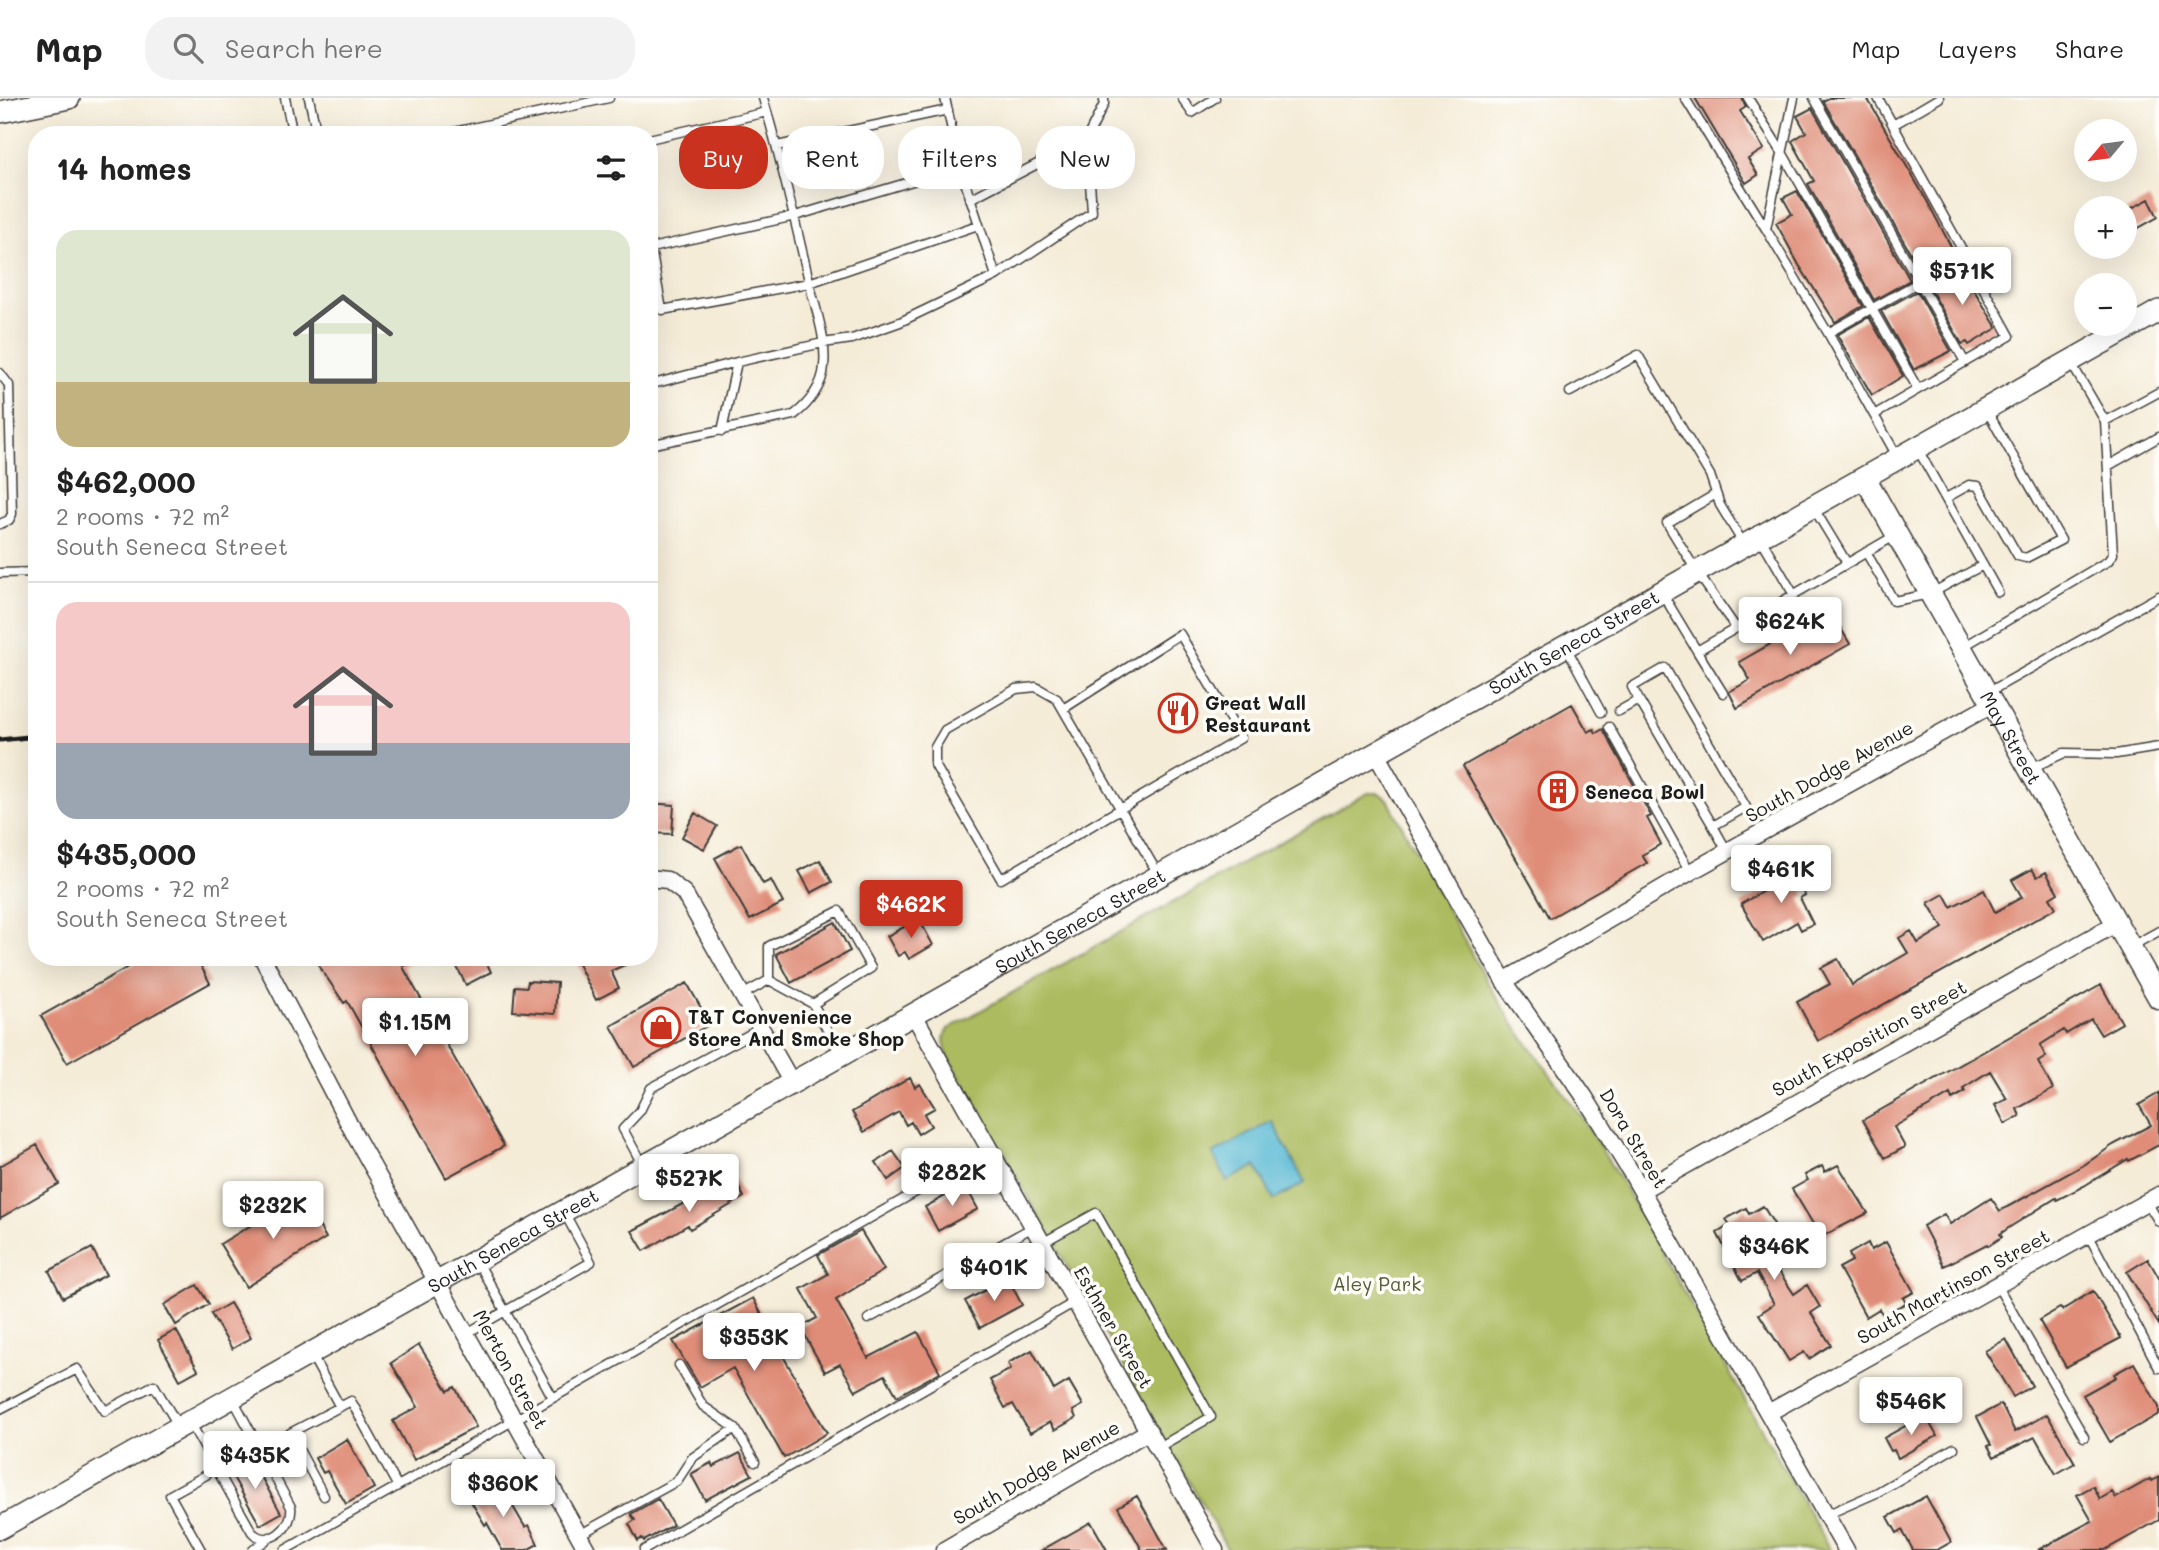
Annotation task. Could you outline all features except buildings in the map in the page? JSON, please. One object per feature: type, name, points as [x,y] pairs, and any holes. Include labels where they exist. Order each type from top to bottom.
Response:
[{"type":"street","points":[[0,112],[69,98]]},
{"type":"street","name":"South Seneca Street","points":[[0,1528],[2159,311]]},
{"type":"street","name":"May Street","points":[[1865,478],[2159,998]]},
{"type":"street","name":"South Dodge Avenue","points":[[1504,981],[1990,699]]},
{"type":"street","name":"Dora Street","points":[[1376,754],[1504,981],[1584,1096],[1642,1190],[1846,1550]]},
{"type":"street","points":[[658,879],[667,880],[684,893],[792,1083]]},
{"type":"street","name":"South Exposition Street","points":[[1642,1190],[2116,923]]},
{"type":"street","name":"Merton Street","points":[[267,966],[357,1139],[587,1550]]},
{"type":"street","name":"Esthner Street","points":[[914,1015],[1215,1550]]},
{"type":"street","name":"South Martinson Street","points":[[1768,1413],[2153,1198]]},
{"type":"street","name":"South Dodge Avenue","points":[[944,1550],[1149,1431]]},
{"type":"lane","points":[[285,98],[291,126]]},
{"type":"lane","points":[[309,98],[315,126]]},
{"type":"lane","points":[[493,126],[609,98]]},
{"type":"lane","points":[[658,443],[794,415],[805,407],[816,391],[825,368],[823,343],[794,216],[763,98]]},
{"type":"lane","points":[[945,98],[951,126]]},
{"type":"lane","points":[[1093,126],[1104,104],[1104,98]]},
{"type":"lane","points":[[1182,98],[1192,113],[1215,98]]},
{"type":"lane","points":[[1685,98],[1828,333],[1898,459]]},
{"type":"lane","points":[[1748,98],[1918,389]]},
{"type":"lane","points":[[1766,229],[1794,98]]},
{"type":"lane","points":[[1814,98],[1965,362]]},
{"type":"lane","points":[[1874,415],[2010,336],[1878,98]]},
{"type":"lane","points":[[1893,125],[1939,98]]},
{"type":"lane","points":[[777,146],[948,110]]},
{"type":"lane","points":[[658,137],[767,112]]},
{"type":"lane","points":[[970,200],[1036,165]]},
{"type":"lane","points":[[658,246],[794,216],[898,185]]},
{"type":"lane","points":[[967,189],[996,276]]},
{"type":"lane","points":[[658,383],[737,362],[852,339],[901,322],[996,276],[1092,212],[1090,189]]},
{"type":"lane","points":[[658,287],[662,310],[809,283],[978,225]]},
{"type":"lane","points":[[1828,333],[1966,257]]},
{"type":"lane","points":[[1570,392],[1638,355],[1710,475],[1720,505],[1794,595]]},
{"type":"lane","points":[[1961,648],[2111,558],[2114,548],[2105,421],[2070,361]]},
{"type":"lane","points":[[722,431],[737,362]]},
{"type":"lane","points":[[0,373],[9,385],[12,514],[9,520],[0,524]]},
{"type":"lane","points":[[2105,421],[2159,392]]},
{"type":"lane","points":[[1946,498],[1969,485],[1978,486],[2018,556],[2026,558],[2060,540],[1986,409]]},
{"type":"lane","points":[[2108,466],[2159,437]]},
{"type":"lane","points":[[1917,448],[1998,592]]},
{"type":"lane","points":[[1716,494],[1667,523],[1736,628]]},
{"type":"lane","points":[[1813,506],[1847,563]]},
{"type":"lane","points":[[1697,651],[1896,535]]},
{"type":"lane","points":[[1866,552],[1894,601],[1930,594],[1983,565]]},
{"type":"lane","points":[[0,573],[28,572]]},
{"type":"lane","points":[[1662,592],[1723,693]]},
{"type":"lane","points":[[1990,699],[2159,596]]},
{"type":"lane","points":[[1063,709],[1180,634],[1241,738],[1121,808],[1001,879],[935,765],[935,747],[945,730],[1016,689],[1036,687],[1057,699],[1121,808],[1159,877]]},
{"type":"lane","points":[[1566,647],[1601,712]]},
{"type":"lane","points":[[1713,826],[1745,807],[1665,668],[1632,687],[1727,851]]},
{"type":"lane","points":[[1619,711],[1639,700]]},
{"type":"lane","points":[[1609,727],[1690,872]]},
{"type":"lane","points":[[2029,769],[2064,753],[2116,754],[2159,747]]},
{"type":"lane","points":[[769,980],[769,946],[839,911],[871,968],[813,1004]]},
{"type":"lane","points":[[2130,947],[2159,931]]},
{"type":"lane","points":[[742,995],[769,980]]},
{"type":"lane","points":[[769,980],[813,1004],[841,1056]]},
{"type":"lane","points":[[643,1167],[623,1129],[640,1111],[651,1088],[761,1028]]},
{"type":"lane","points":[[285,1550],[990,1150]]},
{"type":"lane","points":[[2153,1198],[2159,1222]]},
{"type":"lane","points":[[467,1333],[591,1262],[564,1211]]},
{"type":"lane","points":[[1042,1243],[1096,1213],[1103,1225],[1211,1417],[1158,1447]]},
{"type":"lane","points":[[869,1319],[1033,1227]]},
{"type":"lane","points":[[2088,1234],[2159,1368]]},
{"type":"lane","points":[[477,1260],[553,1398]]},
{"type":"lane","points":[[1997,1285],[2084,1437]]},
{"type":"lane","points":[[644,1550],[1076,1302]]},
{"type":"lane","points":[[310,1354],[340,1407]]},
{"type":"lane","points":[[679,1364],[703,1406],[735,1428],[755,1462]]},
{"type":"lane","points":[[0,1409],[77,1369],[105,1411],[154,1385],[214,1464],[251,1532],[261,1539],[271,1537]]},
{"type":"lane","points":[[232,1398],[291,1507],[290,1521],[284,1529],[253,1550]]},
{"type":"lane","points":[[324,1496],[290,1433],[351,1401],[397,1485]]},
{"type":"lane","points":[[579,1535],[677,1481],[692,1458],[735,1428]]},
{"type":"lane","points":[[201,1550],[170,1495],[206,1475],[214,1464],[255,1441]]},
{"type":"lane","points":[[1826,1515],[1876,1493],[1954,1448]]},
{"type":"green space","name":"Aley Park","points":[[1368,793],[1379,793],[1388,800],[1483,975],[1512,1022],[1581,1116],[1625,1188],[1830,1550],[1228,1550],[948,1056],[944,1039],[948,1029]]},
{"type":"water","points":[[1272,1121],[1305,1183],[1274,1200],[1256,1166],[1227,1181],[1213,1154]]},
{"type":"railway","points":[[0,740],[28,737]]},
{"type":"place","name":"Great Wall Restaurant","points":[[1178,713]]},
{"type":"place","name":"Seneca Bowl","points":[[1558,791]]},
{"type":"place","name":"T&T Convenience Store And Smoke Shop","points":[[661,1027]]}]
